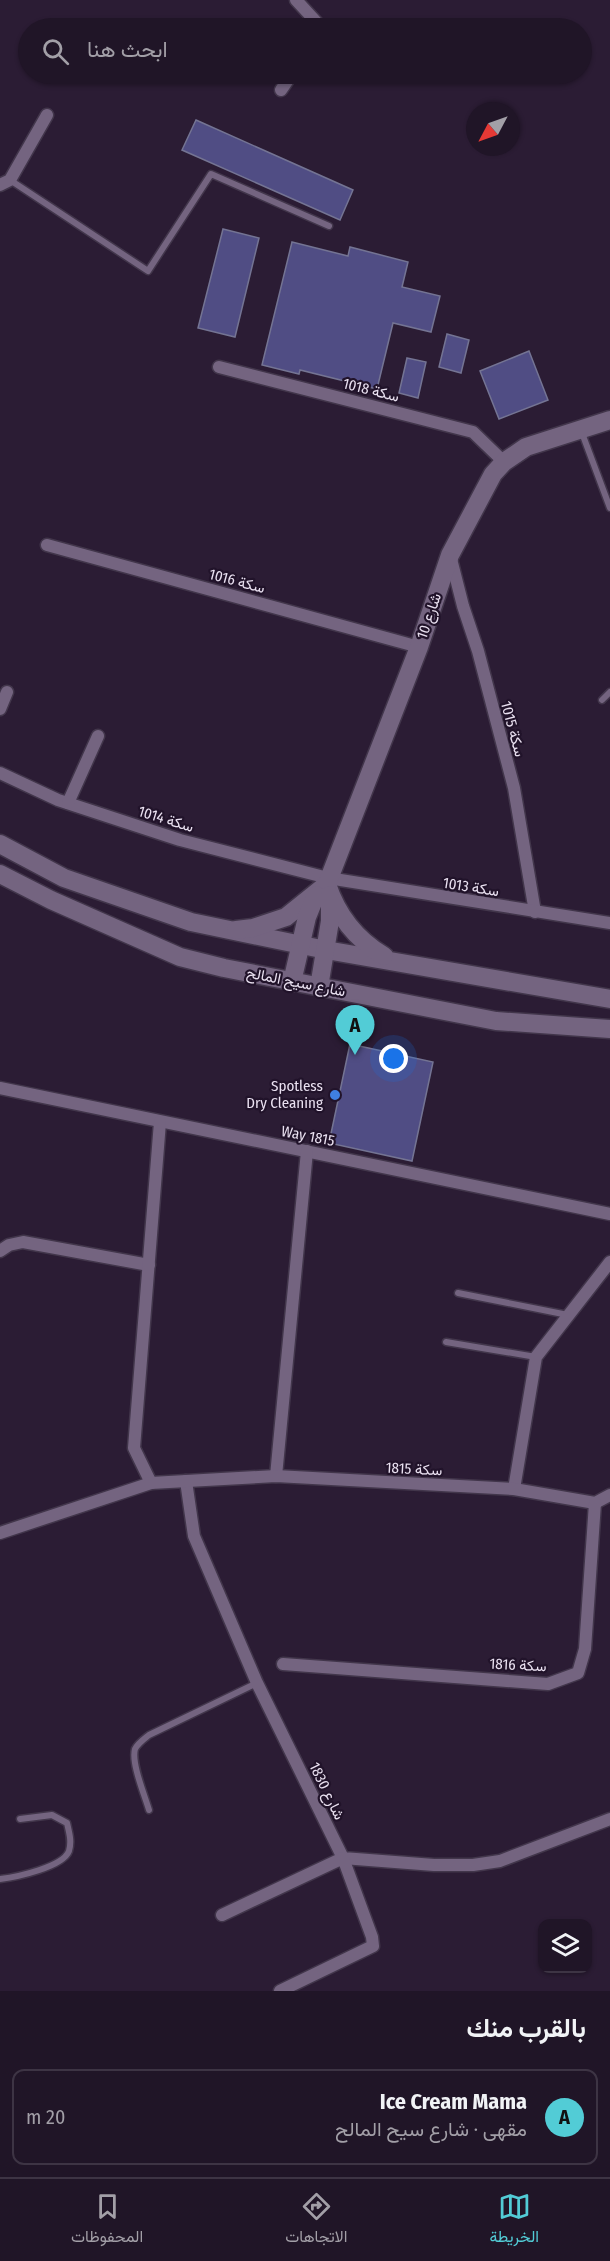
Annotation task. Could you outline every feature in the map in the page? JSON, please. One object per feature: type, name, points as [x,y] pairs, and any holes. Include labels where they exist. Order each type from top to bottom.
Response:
[{"type":"street","points":[[296,0],[313,18]]},
{"type":"street","points":[[281,90],[285,84]]},
{"type":"street","points":[[5,183],[47,115]]},
{"type":"street","name":"سكة 1018","points":[[219,367],[473,432],[504,462]]},
{"type":"street","name":"شارع 10","points":[[292,982],[311,904],[326,888],[419,647],[450,555],[493,474],[504,462],[526,447],[610,420]]},
{"type":"street","name":"سكة 1016","points":[[47,545],[419,647]]},
{"type":"street","name":"سكة 1015","points":[[450,555],[514,788],[535,912]]},
{"type":"street","points":[[0,709],[7,692]]},
{"type":"street","points":[[68,803],[98,736]]},
{"type":"street","name":"سكة 1014","points":[[0,772],[68,803],[326,888]]},
{"type":"street","points":[[0,844],[64,878],[191,922],[326,950],[610,999]]},
{"type":"street","name":"شارع سيح المالح","points":[[1,875],[51,900],[180,957],[292,982],[496,1021],[610,1029]]},
{"type":"street","points":[[236,930],[262,926],[286,917],[326,888]]},
{"type":"street","points":[[319,987],[331,907],[326,888]]},
{"type":"street","points":[[326,888],[354,933],[366,945],[396,962]]},
{"type":"street","name":"سكة 1013","points":[[326,888],[610,923]]},
{"type":"street","name":"Way 1815","points":[[0,1088],[610,1215]]},
{"type":"street","points":[[152,1483],[134,1448],[160,1122]]},
{"type":"street","points":[[276,1476],[307,1151]]},
{"type":"street","points":[[0,1251],[9,1245],[23,1242],[149,1265]]},
{"type":"street","points":[[514,1489],[536,1357],[610,1262]]},
{"type":"street","name":"سكة 1815","points":[[186,1481],[276,1476],[514,1489],[595,1503]]},
{"type":"street","points":[[0,1533],[152,1483],[186,1481]]},
{"type":"street","name":"1830 شارع","points":[[186,1481],[194,1536],[257,1683],[343,1858],[372,1937],[373,1946],[280,1991]]},
{"type":"street","points":[[595,1503],[610,1495]]},
{"type":"street","name":"سكة 1816","points":[[283,1664],[548,1684],[578,1673],[585,1649],[595,1503]]},
{"type":"street","points":[[222,1915],[343,1858],[434,1865],[491,1863],[610,1819]]},
{"type":"lane","points":[[5,183],[148,271],[211,174],[329,226]]},
{"type":"lane","points":[[581,429],[610,508]]},
{"type":"lane","points":[[602,700],[610,692]]},
{"type":"lane","points":[[458,1293],[568,1316]]},
{"type":"lane","points":[[446,1342],[536,1357]]},
{"type":"lane","points":[[149,1810],[134,1760],[135,1750],[140,1743],[148,1735],[257,1683]]},
{"type":"lane","points":[[0,1879],[57,1863],[68,1853],[71,1840],[67,1823],[52,1815],[20,1819]]},
{"type":"building","points":[[196,120],[353,190],[340,220],[182,150]]},
{"type":"building","points":[[223,229],[259,238],[235,337],[198,328]]},
{"type":"building","points":[[292,242],[348,256],[350,247],[408,262],[402,287],[440,296],[431,332],[393,323],[377,389],[300,370],[299,374],[262,365]]},
{"type":"building","points":[[447,334],[469,340],[461,373],[439,367]]},
{"type":"building","points":[[529,351],[548,400],[499,419],[480,371]]},
{"type":"building","points":[[407,358],[426,362],[418,398],[399,393]]},
{"type":"building","points":[[350,1044],[433,1062],[412,1161],[329,1143]]},
{"type":"place","name":"Ice Cream Mama","points":[[355,1055]]},
{"type":"place","name":"Spotless Dry Cleaning","points":[[335,1095]]}]
